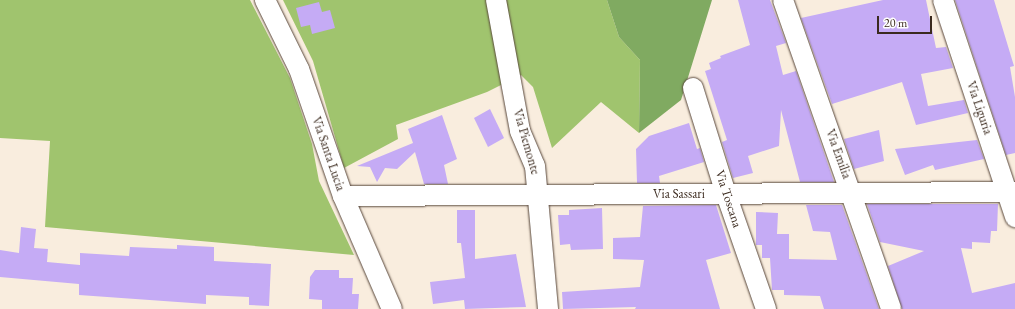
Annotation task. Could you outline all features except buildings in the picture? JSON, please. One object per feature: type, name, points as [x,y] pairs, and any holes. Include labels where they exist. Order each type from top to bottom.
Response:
[{"type":"street","name":"Via Santa Lucia","points":[[265,0],[299,69],[342,196],[392,309]]},
{"type":"street","name":"Via Piemonte","points":[[496,0],[520,131],[535,166],[539,194],[548,309]]},
{"type":"street","name":"Via Emilia","points":[[783,0],[852,192],[891,309]]},
{"type":"street","name":"Via Liguria","points":[[943,0],[1011,192],[1015,217]]},
{"type":"street","name":"Via Toscana","points":[[693,88],[726,194],[766,309]]},
{"type":"street","name":"Via Sassari","points":[[342,196],[1011,192]]},
{"type":"green space","points":[[0,0],[250,0],[290,78],[312,144],[319,181],[354,255],[45,227],[50,141],[0,138]]},
{"type":"green space","points":[[283,0],[607,0],[619,37],[640,60],[639,133],[601,102],[552,148],[533,87],[521,75],[487,92],[396,125],[398,139],[344,168],[313,61]]},
{"type":"green space","points":[[607,0],[712,0],[681,100],[639,133],[640,60],[619,37]]}]
